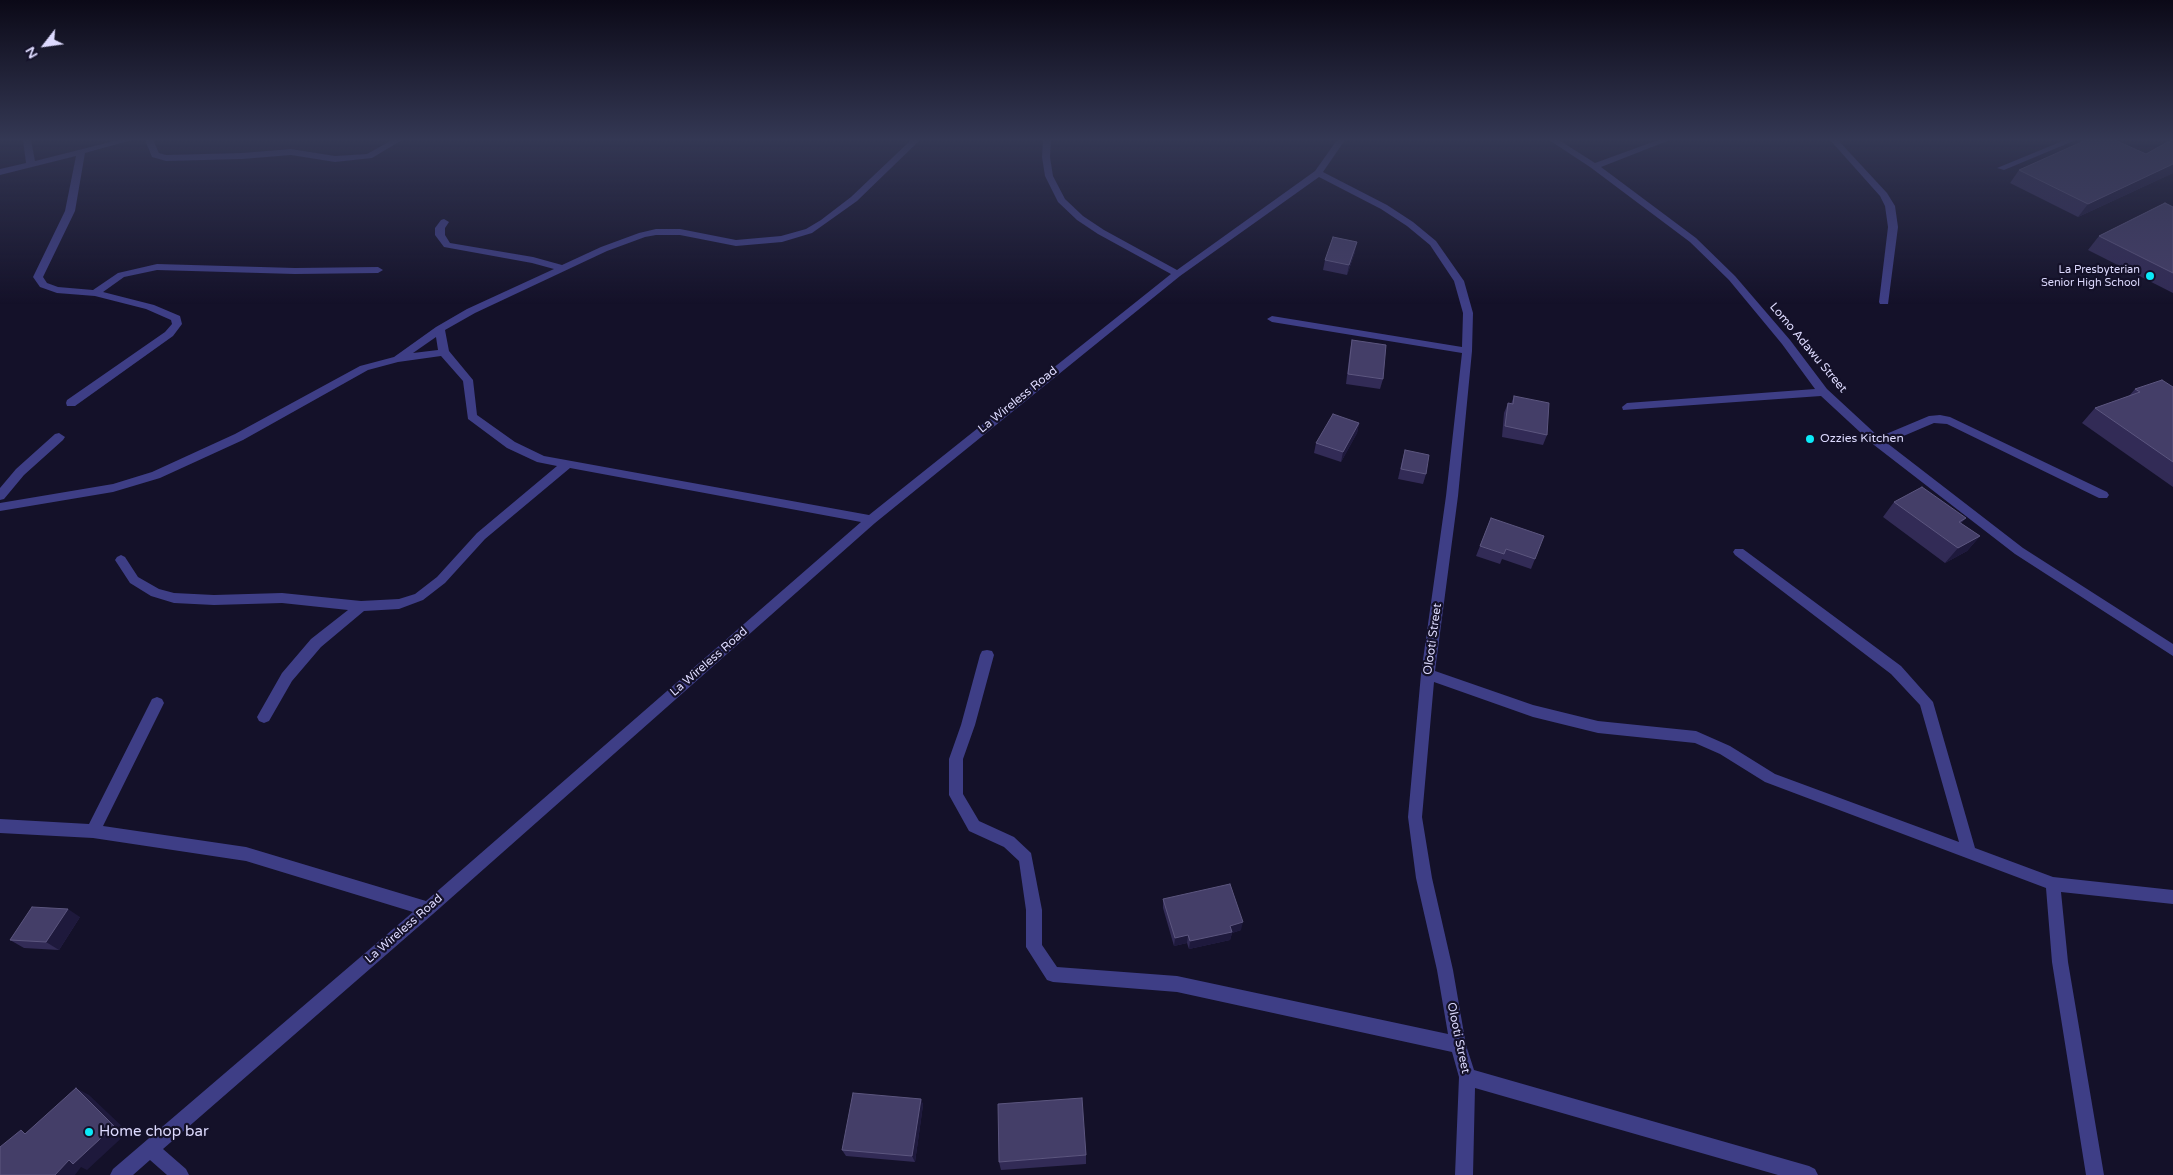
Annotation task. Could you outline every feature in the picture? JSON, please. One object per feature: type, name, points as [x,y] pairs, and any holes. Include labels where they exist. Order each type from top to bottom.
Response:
[{"type":"street","points":[[71,403],[169,334],[177,324],[176,318],[150,307],[95,293],[57,290],[43,285],[38,276],[70,211],[73,195]]},
{"type":"street","points":[[398,359],[440,329],[471,311],[604,249],[656,232],[680,232],[736,242],[782,239],[802,234],[824,222],[858,195]]},
{"type":"street","points":[[1059,195],[1080,218],[1101,232],[1177,274]]},
{"type":"street","name":"La Wireless Road","points":[[119,1175],[428,909],[871,520],[1177,274],[1286,195]]},
{"type":"street","name":"Olooti Street","points":[[1361,195],[1410,224],[1433,243],[1459,281],[1468,313],[1467,351],[1452,496],[1428,674],[1415,817],[1424,878],[1445,970],[1458,1045],[1467,1077],[1464,1175]]},
{"type":"street","name":"Lomo Adawu Street","points":[[1633,195],[1693,240],[1732,278],[1786,342],[1823,392],[1878,442],[2019,551],[2173,651]]},
{"type":"street","points":[[1883,195],[1890,206],[1893,227],[1884,302]]},
{"type":"street","points":[[444,222],[440,228],[440,235],[447,245],[533,260],[561,268]]},
{"type":"street","points":[[95,293],[121,275],[157,267],[295,271],[378,270]]},
{"type":"street","points":[[1272,319],[1467,351]]},
{"type":"street","points":[[440,329],[444,352],[468,380],[472,416],[511,445],[541,460],[871,520]]},
{"type":"street","points":[[0,508],[113,488],[156,475],[239,437],[364,368],[398,359],[444,352]]},
{"type":"street","points":[[1628,407],[1823,392]]},
{"type":"street","points":[[1878,442],[1933,419],[1950,421],[2104,495]]},
{"type":"street","points":[[0,496],[20,472],[59,437]]},
{"type":"street","points":[[121,560],[134,580],[155,593],[174,598],[214,600],[282,598],[361,606],[398,604],[419,597],[441,580],[481,536],[566,465]]},
{"type":"street","points":[[1739,552],[1896,670],[1926,702],[1969,852]]},
{"type":"street","points":[[264,717],[287,677],[316,643],[361,606]]},
{"type":"street","points":[[987,655],[968,725],[956,759],[956,795],[974,826],[1009,842],[1026,858],[1034,910],[1034,947],[1053,974],[1177,984],[1458,1045]]},
{"type":"street","points":[[1428,674],[1533,711],[1598,727],[1696,737],[1725,750],[1770,778],[2053,884],[2173,897]]},
{"type":"street","points":[[93,831],[157,703]]},
{"type":"street","points":[[0,826],[93,831],[246,854],[428,909]]},
{"type":"street","points":[[2053,884],[2062,972],[2095,1175]]},
{"type":"street","points":[[1467,1077],[1810,1175]]},
{"type":"street","points":[[150,1149],[180,1175]]},
{"type":"building","points":[[2069,195],[2107,195],[2088,204]]},
{"type":"building","points":[[2165,203],[2173,207],[2173,273],[2099,236]]},
{"type":"building","points":[[1333,237],[1357,242],[1349,265],[1325,260]]},
{"type":"building","points":[[1352,340],[1386,345],[1383,379],[1348,374]]},
{"type":"building","points":[[2162,380],[2173,387],[2173,462],[2095,408],[2140,392],[2135,389]]},
{"type":"building","points":[[1514,396],[1549,403],[1547,435],[1505,426],[1508,403],[1513,404]]},
{"type":"building","points":[[1333,414],[1359,423],[1343,452],[1316,443]]},
{"type":"building","points":[[1405,450],[1429,455],[1426,474],[1401,469]]},
{"type":"building","points":[[1922,487],[1966,518],[1959,522],[1980,536],[1958,548],[1894,502]]},
{"type":"building","points":[[1491,518],[1544,536],[1535,559],[1506,549],[1504,554],[1480,546]]},
{"type":"building","points":[[1230,884],[1243,922],[1230,926],[1232,932],[1190,941],[1188,935],[1175,938],[1163,899]]},
{"type":"building","points":[[32,907],[68,909],[46,942],[10,940]]},
{"type":"building","points":[[76,1088],[114,1126],[73,1164],[69,1160],[55,1175],[0,1175],[0,1147],[21,1130],[25,1134]]},
{"type":"building","points":[[853,1093],[921,1099],[912,1156],[842,1150]]},
{"type":"building","points":[[1082,1098],[1086,1155],[999,1162],[998,1104]]},
{"type":"place","name":"La Presbyterian Senior High School","points":[[2150,276]]},
{"type":"place","name":"Ozzies Kitchen","points":[[1810,439]]},
{"type":"place","name":"Home chop bar","points":[[89,1132]]}]
